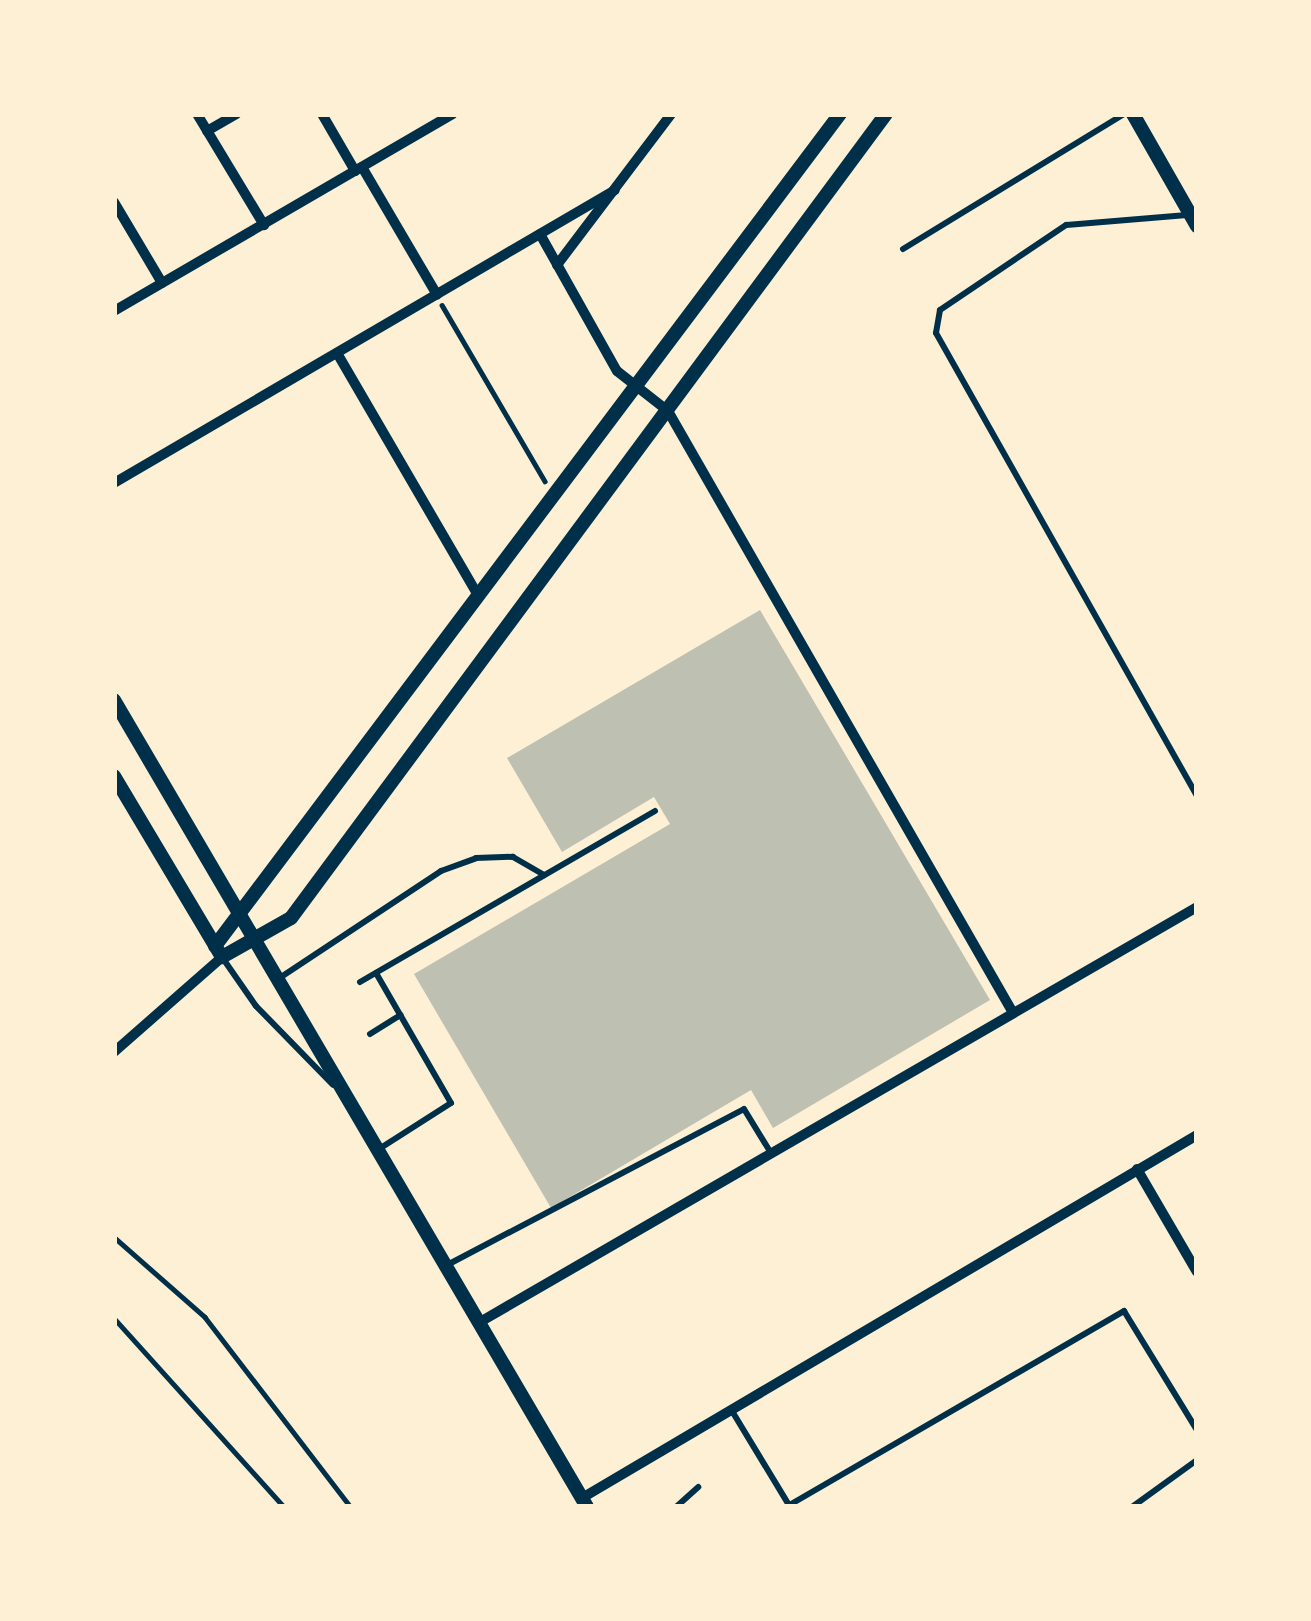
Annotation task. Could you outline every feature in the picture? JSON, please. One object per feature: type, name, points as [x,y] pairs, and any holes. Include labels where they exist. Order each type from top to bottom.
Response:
[{"type":"street","points":[[197,114],[263,224]]},
{"type":"street","points":[[207,131],[236,114]]},
{"type":"street","points":[[322,114],[436,295]]},
{"type":"street","points":[[114,311],[453,114]]},
{"type":"street","points":[[556,265],[671,114]]},
{"type":"street","points":[[114,1052],[218,951],[241,914],[840,114]]},
{"type":"street","points":[[218,951],[257,937],[304,902],[886,114]]},
{"type":"street","points":[[1133,114],[1194,220]]},
{"type":"street","points":[[114,484],[615,190]]},
{"type":"street","points":[[114,202],[162,284]]},
{"type":"street","points":[[540,234],[634,387],[668,411],[1013,1013]]},
{"type":"street","points":[[337,353],[479,597]]},
{"type":"street","points":[[114,700],[584,1502],[1197,1135]]},
{"type":"street","points":[[115,781],[218,951]]},
{"type":"street","points":[[480,1322],[1197,907]]},
{"type":"street","points":[[1137,1169],[1197,1272]]},
{"type":"lane","points":[[903,249],[1124,114]]},
{"type":"lane","points":[[1194,220],[1066,225],[940,310],[935,333],[1197,796]]},
{"type":"lane","points":[[360,982],[655,811]]},
{"type":"lane","points":[[280,977],[459,865],[513,857],[544,875]]},
{"type":"lane","points":[[218,951],[256,1006],[356,1109]]},
{"type":"lane","points":[[376,973],[452,1102],[380,1149]]},
{"type":"lane","points":[[370,1034],[401,1015]]},
{"type":"lane","points":[[447,1265],[744,1109],[771,1153]]},
{"type":"lane","points":[[731,1410],[787,1506],[1124,1311],[1197,1430]]},
{"type":"lane","points":[[1132,1507],[1197,1460]]},
{"type":"lane","points":[[676,1507],[698,1487]]},
{"type":"path","points":[[436,295],[554,494]]},
{"type":"path","points":[[114,1237],[205,1317],[351,1507]]},
{"type":"path","points":[[114,1318],[284,1507]]},
{"type":"building","points":[[760,610],[990,1000],[773,1128],[751,1090],[551,1208],[414,974],[670,824],[654,797],[562,852],[507,758]]}]
